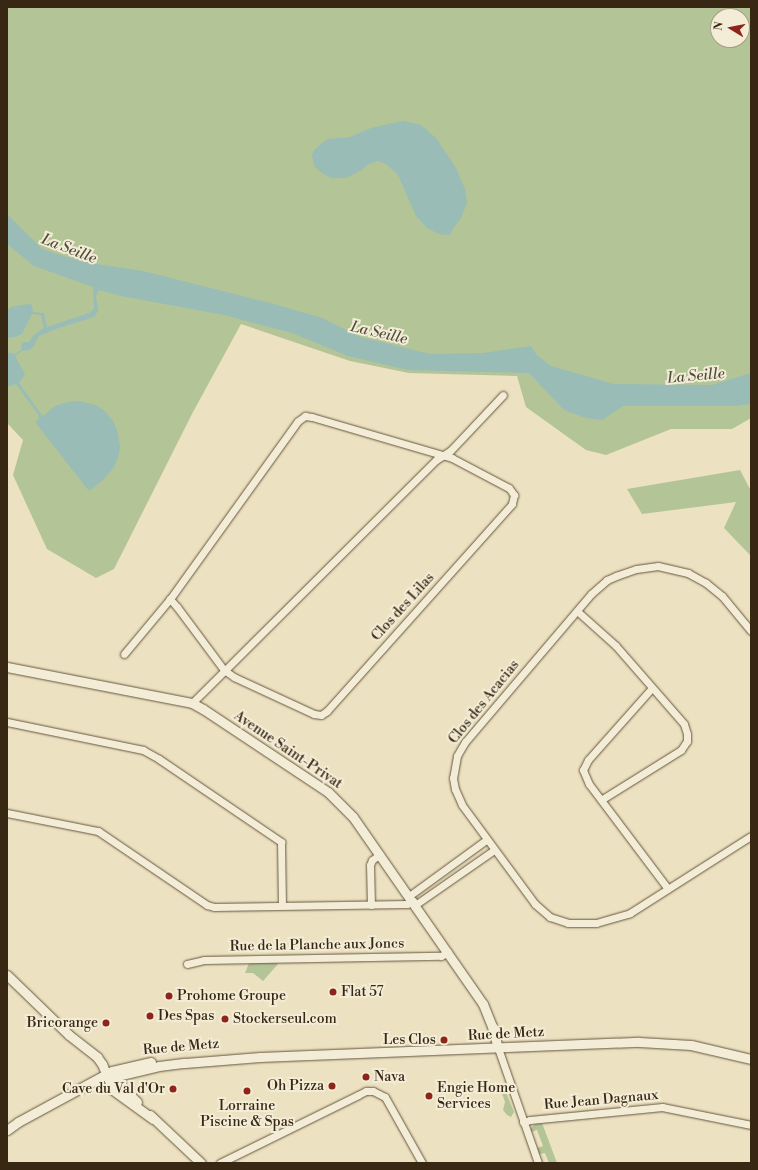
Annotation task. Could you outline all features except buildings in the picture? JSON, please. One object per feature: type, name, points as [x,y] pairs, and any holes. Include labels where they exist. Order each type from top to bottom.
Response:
[{"type":"street","points":[[192,703],[442,455],[450,451],[503,395]]},
{"type":"street","name":"Clos des Lilas","points":[[124,654],[170,600],[302,418],[312,417],[452,458],[509,488],[514,495],[512,504],[327,711],[321,715],[314,714],[234,677],[224,670],[178,607],[170,600]]},
{"type":"street","name":"Clos des Acacias","points":[[751,631],[722,596],[706,583],[688,573],[658,566],[636,569],[607,580],[591,594],[465,742],[457,756],[453,778],[458,797],[486,840],[542,911],[558,921],[568,923],[596,922],[622,916],[638,909],[751,836]]},
{"type":"street","points":[[578,611],[616,646],[651,689],[684,724],[687,734],[685,744],[681,750],[602,800]]},
{"type":"street","name":"Avenue Saint-Privat","points":[[7,667],[192,703],[328,792],[354,817],[483,1004],[492,1026],[498,1048]]},
{"type":"street","points":[[651,689],[584,767],[586,778],[668,889]]},
{"type":"street","points":[[7,722],[143,750],[159,759],[281,842],[282,905]]},
{"type":"street","points":[[7,813],[98,831],[207,905],[214,907],[407,904],[494,850]]},
{"type":"street","points":[[412,901],[486,840]]},
{"type":"street","points":[[371,905],[370,865],[372,860],[379,855]]},
{"type":"street","name":"Rue de la Planche aux Joncs","points":[[187,964],[204,960],[441,956],[448,952]]},
{"type":"street","points":[[7,975],[70,1035],[97,1057],[102,1064],[113,1090],[153,1119],[201,1163]]},
{"type":"street","name":"Rue de Metz","points":[[7,1130],[18,1122],[106,1076],[118,1076],[159,1066],[185,1063],[260,1057],[639,1042],[697,1047],[751,1059]]},
{"type":"street","points":[[498,1048],[538,1163]]},
{"type":"street","points":[[220,1163],[366,1091],[378,1092],[385,1097],[422,1163]]},
{"type":"street","name":"Rue Jean Dagnaux","points":[[523,1122],[530,1120],[662,1107],[751,1124]]},
{"type":"green space","points":[[7,7],[751,7],[751,418],[732,429],[671,429],[606,455],[586,450],[526,407],[517,376],[409,373],[350,361],[241,324],[193,412],[114,569],[96,578],[47,549],[13,475],[23,440],[7,423]]},
{"type":"green space","points":[[740,470],[751,491],[751,556],[724,528],[736,502],[642,514],[627,489]]},
{"type":"green space","points":[[249,963],[278,964],[263,981],[253,973],[245,973]]},
{"type":"green space","points":[[502,1083],[514,1112],[511,1117],[503,1110],[505,1102],[499,1085]]},
{"type":"green space","points":[[542,1123],[557,1163],[549,1163],[545,1153],[539,1154],[537,1148],[543,1146],[537,1130],[531,1132],[531,1128],[535,1124]]},
{"type":"water","points":[[403,121],[421,125],[436,138],[456,168],[465,189],[467,203],[461,218],[449,235],[439,234],[427,228],[416,216],[398,175],[386,164],[378,161],[369,164],[360,171],[346,178],[331,178],[314,166],[312,156],[314,150],[327,139],[350,137],[371,128]]},
{"type":"water","points":[[7,214],[42,249],[83,262],[143,271],[274,304],[322,318],[360,337],[430,354],[483,353],[531,346],[536,354],[551,366],[614,384],[712,385],[751,373],[751,404],[734,406],[623,406],[602,420],[586,418],[564,410],[529,373],[408,370],[348,356],[292,333],[224,315],[121,296],[99,290],[96,296],[98,311],[94,317],[39,336],[33,347],[29,350],[22,351],[15,356],[25,374],[19,383],[43,416],[55,406],[68,402],[79,401],[95,405],[104,410],[113,421],[117,430],[120,446],[119,455],[114,467],[105,478],[89,491],[35,422],[39,419],[38,414],[16,384],[7,387],[7,352],[15,354],[22,349],[21,345],[24,342],[29,342],[34,335],[44,328],[41,315],[32,314],[22,334],[7,338],[7,310],[11,307],[29,304],[32,305],[33,312],[44,313],[47,327],[89,313],[94,309],[93,287],[34,266],[7,244]]},
{"type":"place","name":"Flat 57","points":[[333,992]]},
{"type":"place","name":"Prohome Groupe","points":[[169,996]]},
{"type":"place","name":"Des Spas","points":[[150,1016]]},
{"type":"place","name":"Stockerseul.com","points":[[225,1019]]},
{"type":"place","name":"Bricorange","points":[[106,1023]]},
{"type":"place","name":"Les Clos","points":[[444,1040]]},
{"type":"place","name":"Nava","points":[[366,1077]]},
{"type":"place","name":"Oh Pizza","points":[[332,1086]]},
{"type":"place","name":"Cave du Val d'Or","points":[[173,1089]]},
{"type":"place","name":"Lorraine Piscine & Spas","points":[[247,1091]]},
{"type":"place","name":"Engie Home Services","points":[[429,1096]]},
{"type":"water label","name":"La Seille","points":[[69,249]]},
{"type":"water label","name":"La Seille","points":[[379,333]]},
{"type":"water label","name":"La Seille","points":[[696,376]]}]
